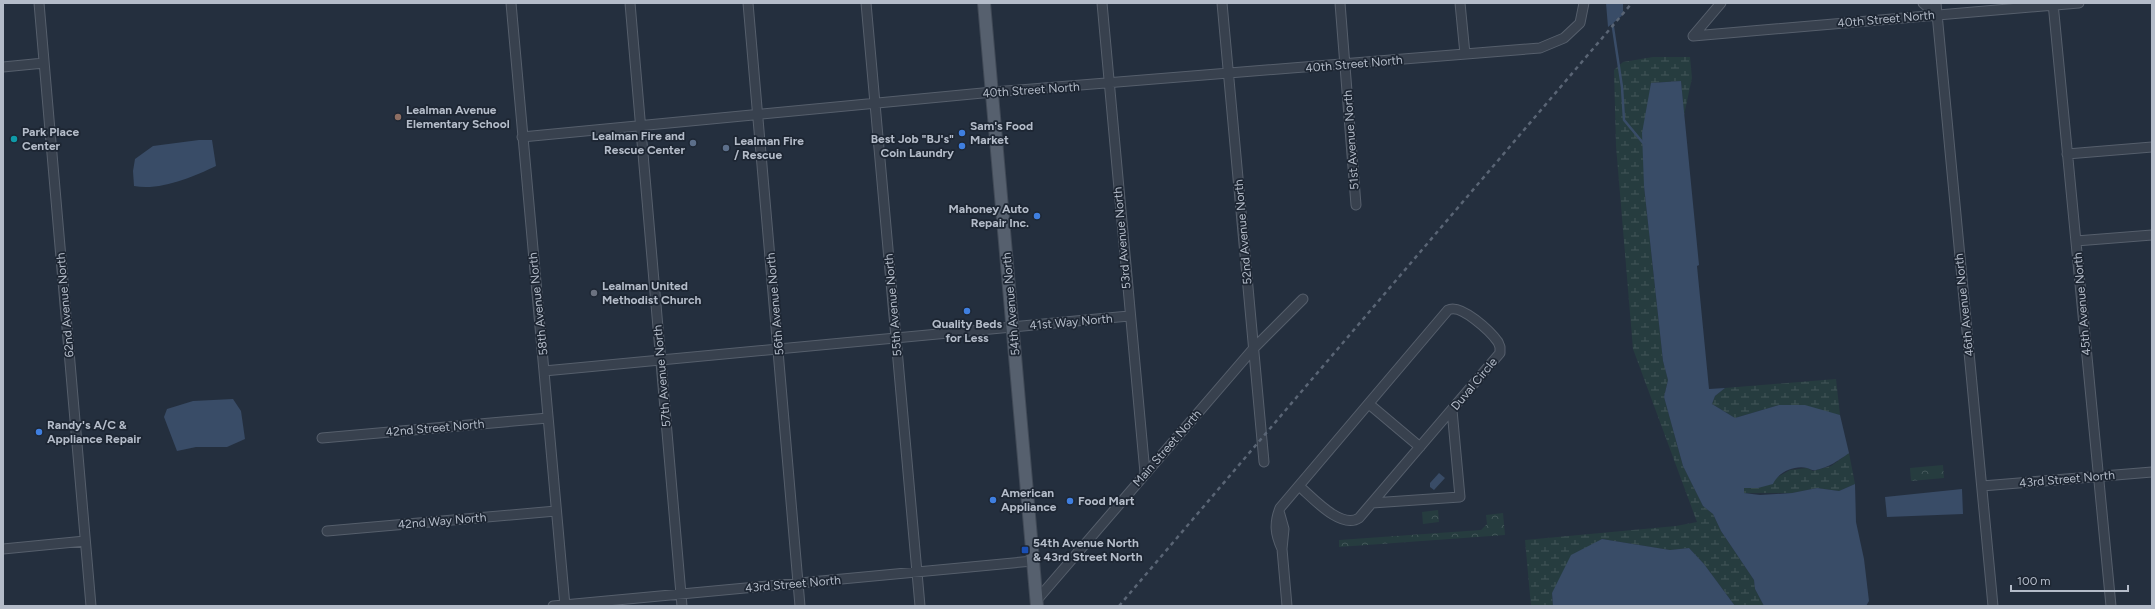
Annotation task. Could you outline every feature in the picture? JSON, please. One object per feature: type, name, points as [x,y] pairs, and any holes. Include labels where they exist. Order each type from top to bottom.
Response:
[{"type":"main road","name":"54th Avenue North","points":[[984,3],[1037,603]]},
{"type":"street","name":"62nd Avenue North","points":[[38,3],[91,606]]},
{"type":"street","name":"58th Avenue North","points":[[511,3],[565,606]]},
{"type":"street","name":"57th Avenue North","points":[[630,3],[642,125],[682,606]]},
{"type":"street","name":"56th Avenue North","points":[[748,3],[759,113],[800,606]]},
{"type":"street","name":"55th Avenue North","points":[[866,3],[920,606]]},
{"type":"street","name":"53rd Avenue North","points":[[1102,3],[1129,316],[1145,473]]},
{"type":"street","name":"52nd Avenue North","points":[[1222,3],[1264,462]]},
{"type":"street","name":"51st Avenue North","points":[[1340,3],[1356,205]]},
{"type":"street","points":[[1460,3],[1465,54]]},
{"type":"street","name":"40th Street North","points":[[522,137],[759,113],[993,92],[1346,65],[1540,48],[1564,38],[1580,23],[1584,3]]},
{"type":"street","name":"40th Street North","points":[[1721,3],[1693,36],[2053,4],[2079,3]]},
{"type":"street","points":[[1923,3],[1937,15]]},
{"type":"street","name":"46th Avenue North","points":[[1936,3],[1993,606]]},
{"type":"street","name":"45th Avenue North","points":[[2053,4],[2111,606]]},
{"type":"street","points":[[3,67],[44,63]]},
{"type":"street","points":[[2067,154],[2152,147]]},
{"type":"street","points":[[2076,241],[2152,235]]},
{"type":"street","name":"Main Street North","points":[[1037,603],[1145,473],[1253,349],[1302,299]]},
{"type":"street","name":"Duval Circle","points":[[1287,606],[1282,549],[1275,523],[1280,510],[1299,486],[1446,312],[1454,308],[1463,311],[1494,337],[1500,347],[1500,353],[1355,521],[1343,520],[1299,486]]},
{"type":"street","name":"41st Way North","points":[[1013,327],[1129,316]]},
{"type":"street","points":[[544,371],[1013,327]]},
{"type":"street","points":[[1369,404],[1420,447]]},
{"type":"street","points":[[1372,503],[1460,497],[1452,410]]},
{"type":"street","name":"42nd Street North","points":[[322,438],[548,418]]},
{"type":"street","name":"43rd Street North","points":[[1982,486],[2152,472]]},
{"type":"street","name":"42nd Way North","points":[[328,531],[556,512]]},
{"type":"street","points":[[3,549],[85,541]]},
{"type":"street","name":"43rd Street North","points":[[554,606],[1033,561]]},
{"type":"green space","points":[[1653,57],[1690,57],[1692,78],[1684,115],[1681,81],[1651,83],[1647,122],[1644,186],[1663,361],[1668,380],[1664,397],[1683,466],[1703,506],[1713,514],[1721,531],[1754,580],[1755,589],[1764,606],[1735,606],[1704,564],[1689,548],[1670,550],[1602,539],[1552,593],[1553,606],[1531,606],[1525,540],[1676,526],[1697,522],[1633,349],[1616,146],[1614,70],[1623,62]]},
{"type":"green space","points":[[1836,379],[1840,415],[1779,405],[1735,418],[1712,404],[1715,396],[1725,388]]},
{"type":"green space","points":[[1849,453],[1855,484],[1839,491],[1817,488],[1792,493],[1744,493],[1744,488],[1758,488],[1790,470],[1807,468],[1813,471],[1831,466]]},
{"type":"green space","points":[[1943,465],[1944,478],[1911,481],[1910,468]]},
{"type":"green space","points":[[1438,510],[1439,522],[1423,524],[1422,512]]},
{"type":"green space","points":[[1503,513],[1505,535],[1339,547],[1339,540],[1481,530],[1487,524],[1486,515]]},
{"type":"water","points":[[1606,3],[1623,3],[1623,15],[1608,27]]},
{"type":"water","points":[[1681,81],[1699,265],[1697,266],[1709,389],[1725,388],[1715,396],[1712,404],[1735,418],[1779,405],[1805,405],[1840,415],[1849,453],[1841,459],[1821,469],[1813,470],[1802,467],[1787,470],[1775,480],[1773,484],[1758,488],[1744,488],[1744,493],[1760,495],[1792,493],[1817,488],[1839,491],[1855,484],[1856,522],[1864,559],[1869,601],[1866,606],[1764,606],[1755,589],[1754,580],[1721,531],[1713,514],[1703,506],[1683,466],[1664,397],[1668,380],[1663,361],[1644,186],[1642,133],[1651,83]]},
{"type":"water","points":[[199,140],[212,140],[216,166],[165,185],[155,187],[134,186],[133,171],[135,159],[153,146]]},
{"type":"water","points":[[233,399],[241,411],[245,439],[227,447],[196,447],[177,451],[164,417],[167,409],[193,401]]},
{"type":"water","points":[[1439,473],[1445,478],[1434,490],[1430,487],[1430,483]]},
{"type":"water","points":[[1962,489],[1963,514],[1887,517],[1885,497]]},
{"type":"water","points":[[1602,539],[1670,550],[1689,548],[1704,564],[1735,606],[1553,606],[1552,593],[1571,555]]},
{"type":"waterway","points":[[1612,21],[1622,87],[1624,120],[1644,144]]},
{"type":"railway","points":[[1119,606],[1632,3]]},
{"type":"place","name":"Lealman Avenue Elementary School","points":[[398,117]]},
{"type":"place","name":"Sam's Food Market","points":[[962,133]]},
{"type":"place","name":"Park Place Center","points":[[14,139]]},
{"type":"place","name":"Lealman Fire and Rescue Center","points":[[693,143]]},
{"type":"place","name":"Best Job \"BJ's\" Coin Laundry","points":[[962,146]]},
{"type":"place","name":"Lealman Fire / Rescue","points":[[726,148]]},
{"type":"place","name":"Mahoney Auto Repair Inc.","points":[[1037,216]]},
{"type":"place","name":"Lealman United Methodist Church","points":[[594,293]]},
{"type":"place","name":"Quality Beds for Less","points":[[967,311]]},
{"type":"place","name":"Randy's A/C & Appliance Repair","points":[[39,432]]},
{"type":"place","name":"American Appliance","points":[[993,500]]},
{"type":"place","name":"Food Mart","points":[[1070,501]]},
{"type":"place","name":"54th Avenue North & 43rd Street North","points":[[1025,550]]}]
